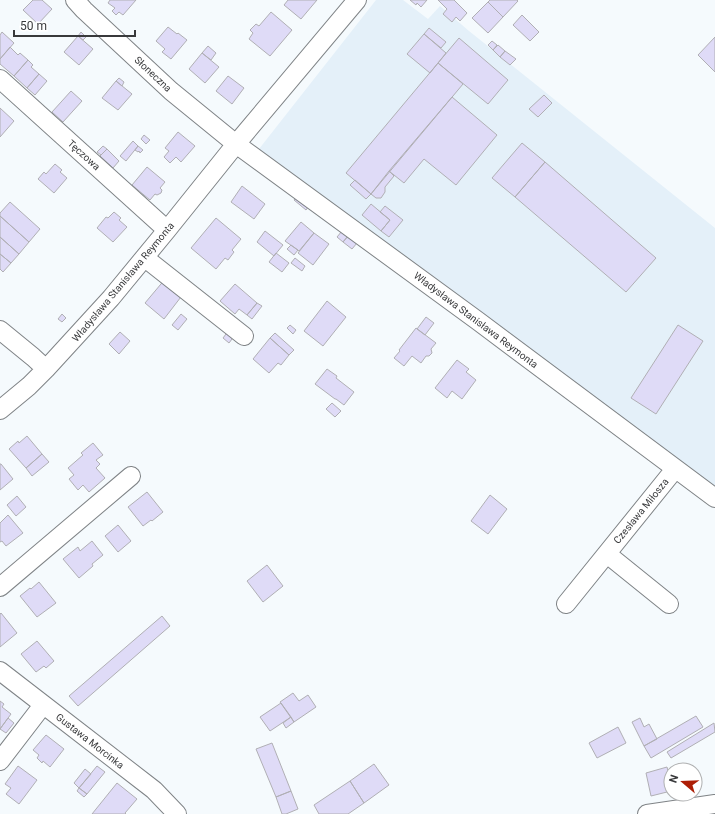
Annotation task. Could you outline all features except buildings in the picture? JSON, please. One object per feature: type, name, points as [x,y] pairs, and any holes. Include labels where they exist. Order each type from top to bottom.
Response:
[{"type":"street","name":"Słoneczna","points":[[75,0],[171,91],[236,144]]},
{"type":"street","name":"Władysława Stanisława Reymonta","points":[[0,410],[29,386],[46,369],[111,298],[236,144],[356,0]]},
{"type":"street","name":"Tęczowa","points":[[0,79],[167,230]]},
{"type":"street","name":"Władysława Stanisława Reymonta","points":[[236,144],[478,321],[715,498]]},
{"type":"street","points":[[145,258],[244,336]]},
{"type":"street","points":[[0,330],[46,369]]},
{"type":"street","name":"Czesława Miłosza","points":[[566,604],[675,469]]},
{"type":"street","points":[[0,587],[131,476]]},
{"type":"street","name":"Czesława Miłosza","points":[[607,554],[669,604]]},
{"type":"street","name":"Gustawa Morcinka","points":[[0,671],[154,790],[177,814]]},
{"type":"street","points":[[0,761],[43,705]]},
{"type":"street","points":[[647,814],[715,804]]},
{"type":"shaded area","points":[[376,0],[403,0],[428,19],[440,6],[469,31],[715,228],[715,498],[478,321],[259,149]]}]
